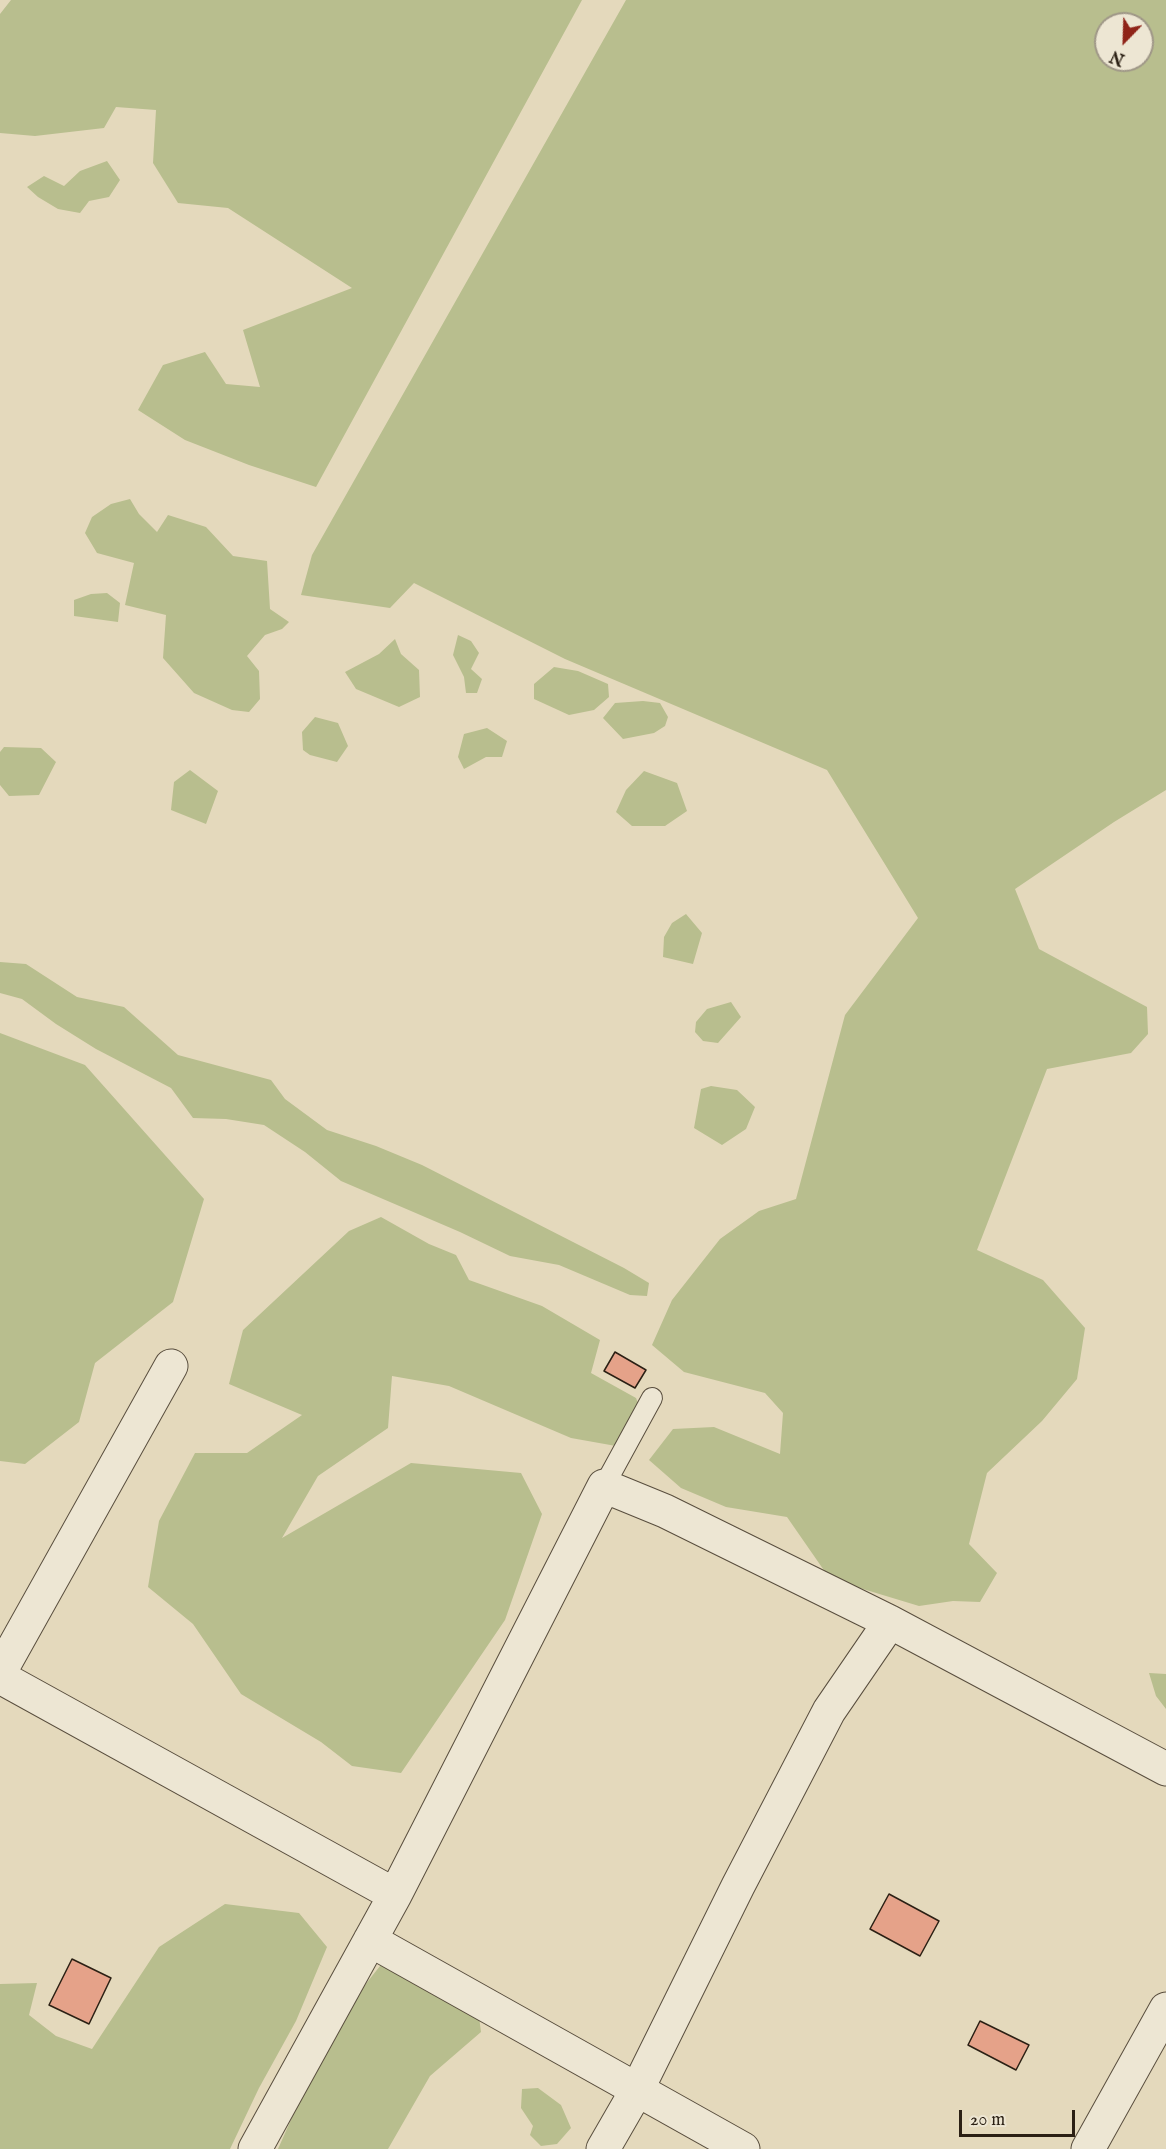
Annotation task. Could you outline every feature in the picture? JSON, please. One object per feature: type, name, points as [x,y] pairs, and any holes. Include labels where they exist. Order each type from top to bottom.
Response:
[{"type":"street","points":[[0,1672],[171,1366]]},
{"type":"street","points":[[255,2149],[395,1895],[604,1486],[664,1511],[890,1622],[1166,1769]]},
{"type":"street","points":[[603,2149],[637,2090],[738,1886],[829,1711],[890,1622]]},
{"type":"street","points":[[0,1677],[395,1895]]},
{"type":"street","points":[[370,1940],[743,2149]]},
{"type":"street","points":[[1088,2149],[1166,2009]]},
{"type":"lane","points":[[604,1486],[652,1398]]},
{"type":"green space","points":[[11,0],[582,0],[316,487],[249,465],[185,440],[138,410],[163,365],[205,352],[226,384],[260,387],[243,330],[352,288],[228,208],[178,203],[153,163],[156,110],[116,107],[104,128],[35,136],[0,133],[0,14]]},
{"type":"green space","points":[[626,0],[1166,0],[1166,790],[1015,889],[1039,949],[1147,1007],[1148,1034],[1131,1053],[1047,1069],[977,1250],[1043,1280],[1085,1328],[1077,1379],[1042,1421],[987,1473],[969,1544],[997,1573],[980,1602],[953,1601],[919,1606],[830,1579],[787,1517],[726,1507],[681,1488],[649,1460],[673,1429],[714,1427],[780,1454],[783,1413],[765,1393],[684,1372],[652,1345],[672,1300],[720,1239],[759,1211],[796,1199],[845,1015],[918,918],[827,770],[565,659],[414,583],[390,608],[301,595],[312,555]]},
{"type":"green space","points":[[107,161],[120,180],[109,197],[89,201],[80,213],[58,209],[27,187],[44,176],[64,186],[80,171]]},
{"type":"green space","points":[[130,499],[139,514],[157,532],[168,515],[206,527],[233,556],[267,561],[270,609],[289,622],[282,629],[265,635],[247,656],[259,671],[260,699],[249,712],[232,710],[194,693],[163,658],[166,615],[125,605],[134,563],[97,553],[85,533],[92,517],[111,504]]},
{"type":"green space","points":[[107,593],[120,603],[118,622],[74,616],[74,600],[91,594]]},
{"type":"green space","points":[[458,635],[471,641],[479,653],[471,669],[482,679],[477,693],[466,693],[464,677],[453,655]]},
{"type":"green space","points":[[395,639],[401,654],[419,670],[420,697],[399,707],[356,689],[345,672],[379,654]]},
{"type":"green space","points":[[554,667],[578,671],[608,684],[609,697],[594,710],[569,715],[534,699],[534,684]]},
{"type":"green space","points":[[643,701],[660,703],[668,717],[665,726],[654,733],[623,739],[603,718],[615,703]]},
{"type":"green space","points":[[315,717],[338,723],[348,746],[337,762],[310,755],[303,750],[302,732]]},
{"type":"green space","points":[[487,728],[507,741],[502,757],[486,757],[464,769],[458,757],[464,734]]},
{"type":"green space","points":[[4,747],[41,748],[56,762],[39,795],[9,796],[0,785],[0,752]]},
{"type":"green space","points":[[190,770],[218,791],[206,824],[171,810],[174,782]]},
{"type":"green space","points":[[644,771],[677,783],[687,811],[665,826],[632,826],[616,812],[626,790]]},
{"type":"green space","points":[[686,914],[702,933],[693,964],[663,957],[664,937],[672,923]]},
{"type":"green space","points":[[0,962],[26,964],[77,997],[124,1007],[178,1055],[271,1080],[285,1099],[327,1130],[376,1146],[422,1165],[624,1268],[649,1283],[647,1296],[630,1295],[559,1265],[510,1256],[341,1181],[305,1152],[264,1125],[226,1119],[193,1118],[171,1088],[96,1049],[22,999],[0,993]]},
{"type":"green space","points":[[731,1002],[741,1017],[718,1043],[703,1041],[695,1032],[696,1022],[707,1009]]},
{"type":"green space","points":[[0,1033],[85,1065],[204,1199],[173,1302],[95,1363],[79,1422],[25,1464],[0,1461]]},
{"type":"green space","points":[[711,1086],[737,1090],[755,1107],[746,1129],[722,1145],[694,1128],[701,1089]]},
{"type":"green space","points":[[381,1217],[429,1244],[456,1255],[469,1280],[542,1306],[600,1340],[591,1373],[636,1398],[642,1413],[616,1446],[571,1438],[449,1386],[392,1376],[388,1428],[318,1476],[282,1538],[411,1463],[521,1473],[542,1514],[505,1620],[401,1773],[352,1766],[321,1742],[241,1694],[193,1624],[148,1587],[159,1521],[195,1453],[247,1453],[302,1415],[229,1384],[243,1330],[349,1231]]},
{"type":"green space","points":[[1149,1673],[1166,1674],[1166,1709],[1156,1696]]},
{"type":"green space","points":[[225,1904],[299,1913],[327,1947],[296,2021],[259,2088],[230,2149],[0,2149],[0,1984],[37,1983],[29,2015],[56,2036],[92,2049],[159,1947]]},
{"type":"green space","points":[[392,1951],[475,1986],[481,2032],[430,2076],[388,2149],[278,2149],[333,2025]]},
{"type":"green space","points":[[538,2088],[561,2105],[571,2128],[557,2144],[541,2146],[530,2135],[533,2126],[521,2108],[522,2089]]},
{"type":"building","points":[[615,1352],[646,1370],[635,1388],[604,1371]]},
{"type":"building","points":[[889,1894],[939,1921],[920,1956],[870,1929]]},
{"type":"building","points":[[72,1959],[111,1978],[89,2024],[49,2005]]},
{"type":"building","points":[[980,2021],[1029,2045],[1016,2070],[968,2045]]}]
